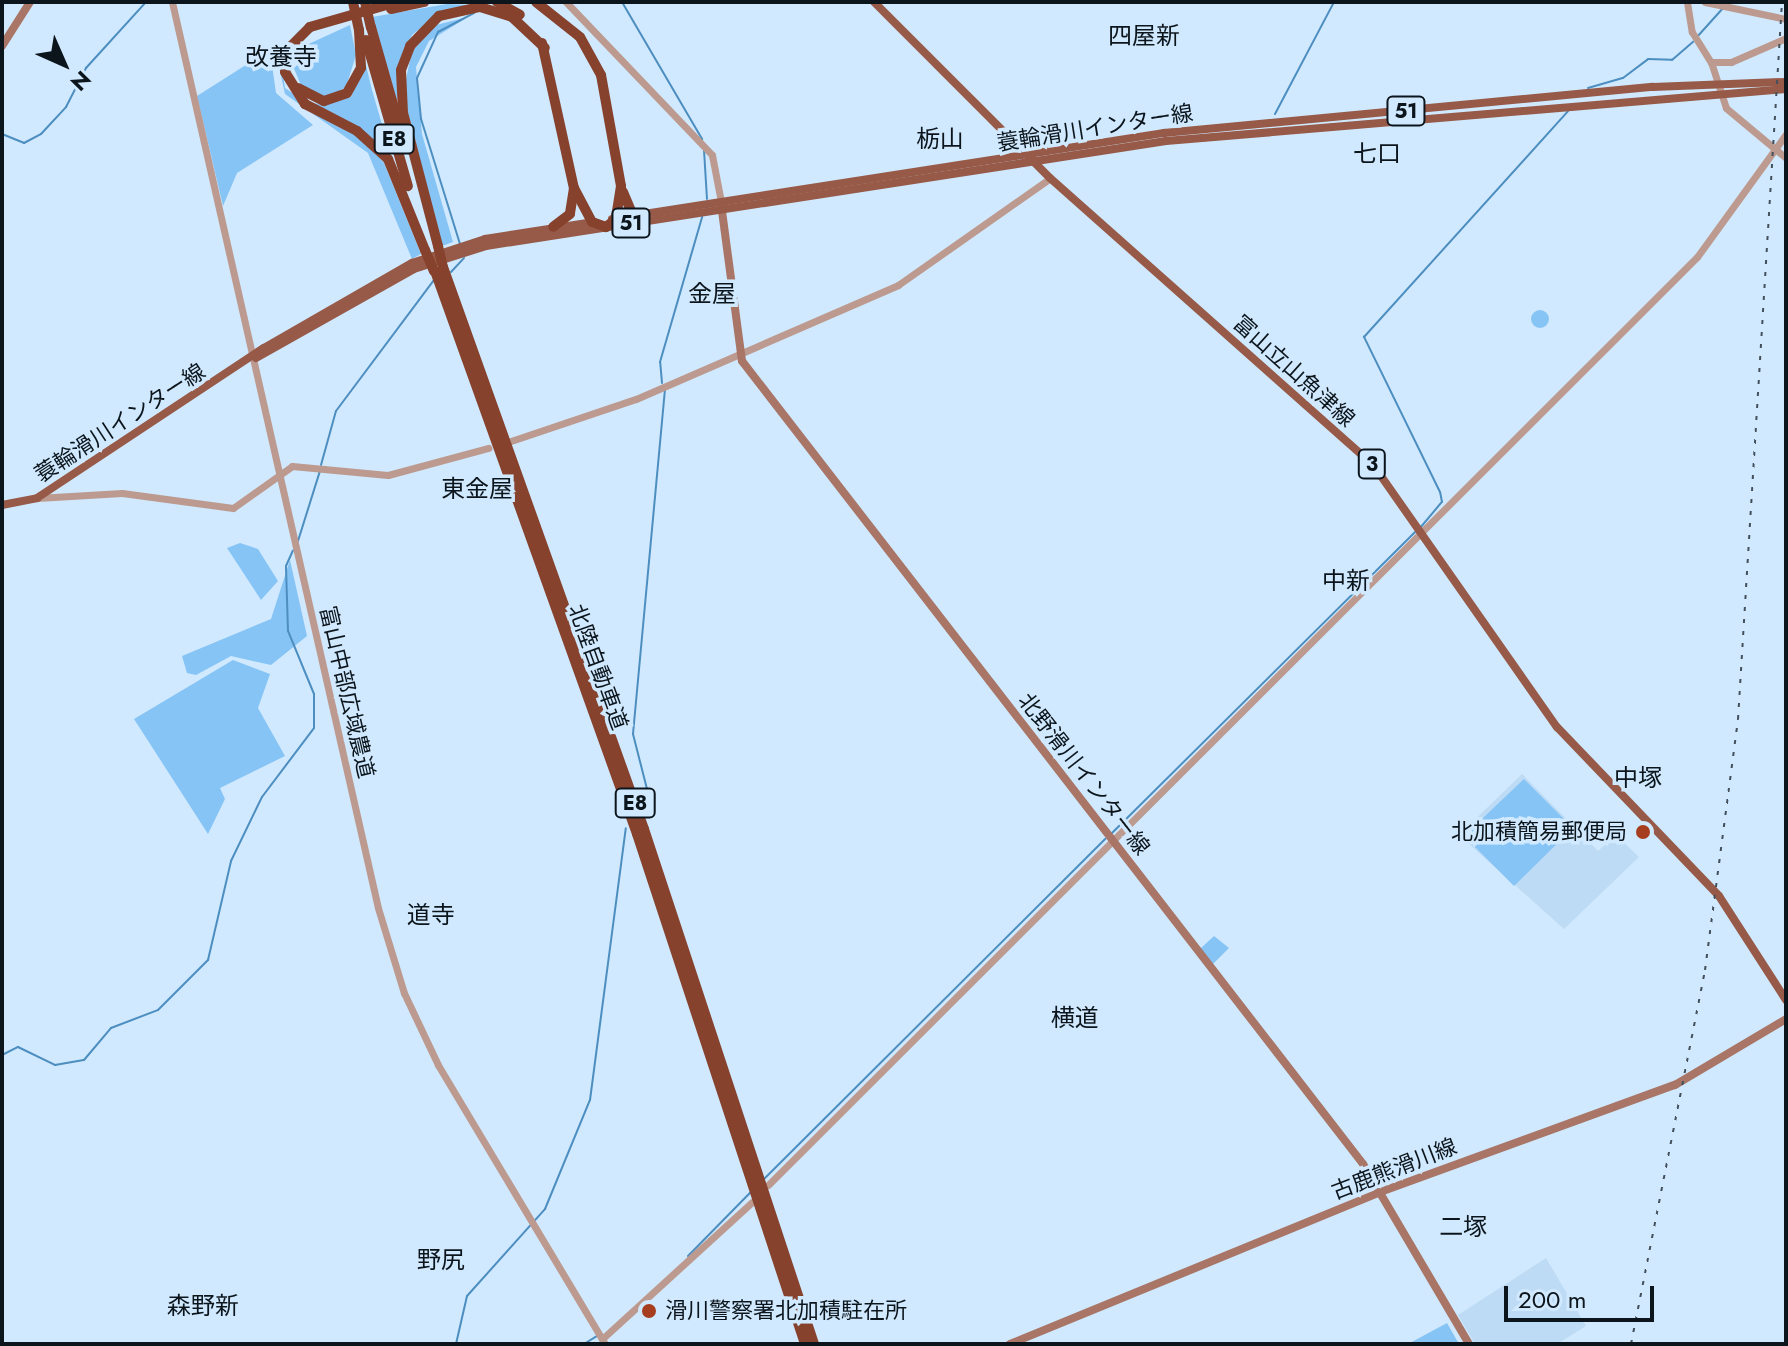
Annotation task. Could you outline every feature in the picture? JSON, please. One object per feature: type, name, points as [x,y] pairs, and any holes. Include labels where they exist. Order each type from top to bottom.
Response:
[{"type":"highway","points":[[354,2],[364,28],[361,68],[351,88],[330,101],[303,94],[290,65],[304,39],[424,2]]},
{"type":"highway","name":"北陸自動車道","points":[[365,2],[364,28],[432,248],[441,290],[637,834],[805,1344]]},
{"type":"highway","points":[[397,2],[310,27],[289,48],[285,72],[305,104],[364,135],[388,159],[432,248]]},
{"type":"highway","points":[[497,2],[521,16],[545,48],[574,188],[592,222],[606,227],[616,219],[621,186]]},
{"type":"highway","points":[[536,2],[572,28],[597,65],[621,186],[633,216]]},
{"type":"highway","points":[[432,248],[403,113],[401,70],[410,46],[439,16],[480,7],[512,17],[545,48]]},
{"type":"highway","points":[[553,227],[570,214],[574,188]]},
{"type":"highway","name":"北陸自動車道","points":[[437,270],[654,857],[814,1344]]},
{"type":"main road","points":[[2,46],[30,2]]},
{"type":"main road","name":"富山立山魚津線","points":[[874,2],[1050,178],[1374,466],[1423,530],[1557,727],[1719,896],[1786,1000]]},
{"type":"main road","name":"蓑輪滑川インター線","points":[[253,359],[443,258],[606,227],[1030,159],[1166,141],[1786,82]]},
{"type":"main road","name":"蓑輪滑川インター線","points":[[1719,88],[1786,89]]},
{"type":"main road","points":[[722,207],[739,355]]},
{"type":"main road","name":"蓑輪滑川インター線","points":[[2,505],[37,498],[253,359],[412,263],[468,243],[553,227],[722,207]]},
{"type":"main road","name":"北野滑川インター線","points":[[739,355],[1383,1191],[1469,1344]]},
{"type":"main road","name":"古鹿熊滑川線","points":[[1010,1344],[1383,1191],[1675,1085],[1786,1019]]},
{"type":"street","name":"富山中部広域農道","points":[[172,2],[253,359],[404,993],[438,1065],[603,1342]]},
{"type":"street","points":[[566,2],[712,155],[722,207]]},
{"type":"street","points":[[1687,2],[1695,38],[1711,62],[1733,117],[1786,158]]},
{"type":"street","points":[[1705,2],[1786,19]]},
{"type":"street","points":[[1711,62],[1731,62],[1786,38]]},
{"type":"street","points":[[768,1185],[1697,257],[1786,134]]},
{"type":"street","points":[[508,442],[663,387],[917,274],[1050,178]]},
{"type":"street","points":[[37,498],[122,493],[219,510],[245,505],[280,472],[324,468],[388,475],[488,448]]},
{"type":"street","points":[[603,1342],[752,1202]]},
{"type":"shaded area","points":[[447,4],[469,5],[438,14],[412,35],[397,68],[397,105],[372,17]]},
{"type":"shaded area","points":[[468,17],[429,41],[416,67],[422,134],[453,242],[442,246],[403,93],[412,51],[436,25]]},
{"type":"shaded area","points":[[350,25],[356,55],[346,87],[326,99],[303,90],[293,66],[302,47]]},
{"type":"shaded area","points":[[300,29],[281,61],[285,88],[369,144],[384,163],[421,254],[412,259],[368,153],[285,94],[277,58]]},
{"type":"shaded area","points":[[271,58],[276,93],[313,125],[237,173],[223,206],[197,96],[249,63]]},
{"type":"shaded area","points":[[365,61],[392,159],[371,137],[304,101],[323,105],[351,97]]},
{"type":"shaded area","points":[[1536,310],[1544,310],[1549,319],[1547,326],[1536,328],[1531,323],[1531,315]]},
{"type":"shaded area","points":[[240,543],[258,549],[278,581],[261,600],[227,548]]},
{"type":"shaded area","points":[[290,560],[307,636],[271,665],[231,656],[196,675],[187,673],[182,656],[271,619]]},
{"type":"shaded area","points":[[233,660],[270,674],[258,708],[285,756],[220,788],[225,799],[208,834],[134,719]]},
{"type":"shaded area","points":[[1522,774],[1598,851],[1616,835],[1639,857],[1564,929],[1459,835]]},
{"type":"shaded area","points":[[1524,779],[1573,828],[1514,886],[1464,836]]},
{"type":"shaded area","points":[[1214,936],[1229,948],[1212,965],[1200,949]]},
{"type":"shaded area","points":[[1546,1258],[1586,1326],[1557,1344],[1475,1344],[1458,1315]]},
{"type":"shaded area","points":[[1447,1323],[1459,1344],[1408,1344]]},
{"type":"waterway","points":[[2,134],[24,143],[41,134],[66,107],[86,68],[146,2]]},
{"type":"waterway","points":[[622,2],[702,139]]},
{"type":"waterway","points":[[1275,114],[1334,2]]},
{"type":"waterway","points":[[1697,37],[1722,9]]},
{"type":"waterway","points":[[460,244],[421,119],[417,78],[438,32],[474,13]]},
{"type":"waterway","points":[[1588,88],[1623,78],[1648,59],[1672,60],[1693,42]]},
{"type":"waterway","points":[[1420,528],[1442,502],[1440,492],[1364,337],[1568,111]]},
{"type":"waterway","points":[[704,150],[707,199]]},
{"type":"waterway","points":[[662,383],[660,362],[702,217]]},
{"type":"waterway","points":[[451,272],[464,258]]},
{"type":"waterway","points":[[321,465],[336,411],[434,280]]},
{"type":"waterway","points":[[643,803],[647,789],[633,734],[665,389]]},
{"type":"waterway","points":[[298,541],[320,471]]},
{"type":"waterway","points":[[1110,835],[1415,532]]},
{"type":"waterway","points":[[2,1055],[18,1047],[55,1065],[84,1060],[111,1028],[158,1010],[208,960],[231,861],[262,797],[314,728],[314,694],[288,631],[286,566],[293,550]]},
{"type":"waterway","points":[[456,1344],[467,1296],[545,1209],[590,1100],[626,828]]},
{"type":"waterway","points":[[764,1179],[1105,839]]},
{"type":"waterway","points":[[688,1256],[751,1192]]},
{"type":"waterway","points":[[584,1344],[597,1336]]},
{"type":"railway","points":[[1631,1344],[1705,970],[1738,719],[1782,2]]},
{"type":"place","name":"北加積簡易郵便局","points":[[1643,832]]},
{"type":"place","name":"滑川警察署北加積駐在所","points":[[649,1311]]},
{"type":"district","name":"四屋新","points":[[1144,36]]},
{"type":"district","name":"改養寺","points":[[281,57]]},
{"type":"district","name":"栃山","points":[[940,139]]},
{"type":"district","name":"七口","points":[[1377,154]]},
{"type":"district","name":"金屋","points":[[712,294]]},
{"type":"district","name":"東金屋","points":[[477,489]]},
{"type":"district","name":"中新","points":[[1346,581]]},
{"type":"district","name":"中塚","points":[[1638,778]]},
{"type":"district","name":"道寺","points":[[431,915]]},
{"type":"district","name":"横道","points":[[1075,1018]]},
{"type":"district","name":"二塚","points":[[1463,1227]]},
{"type":"district","name":"野尻","points":[[441,1260]]},
{"type":"district","name":"森野新","points":[[203,1306]]}]
